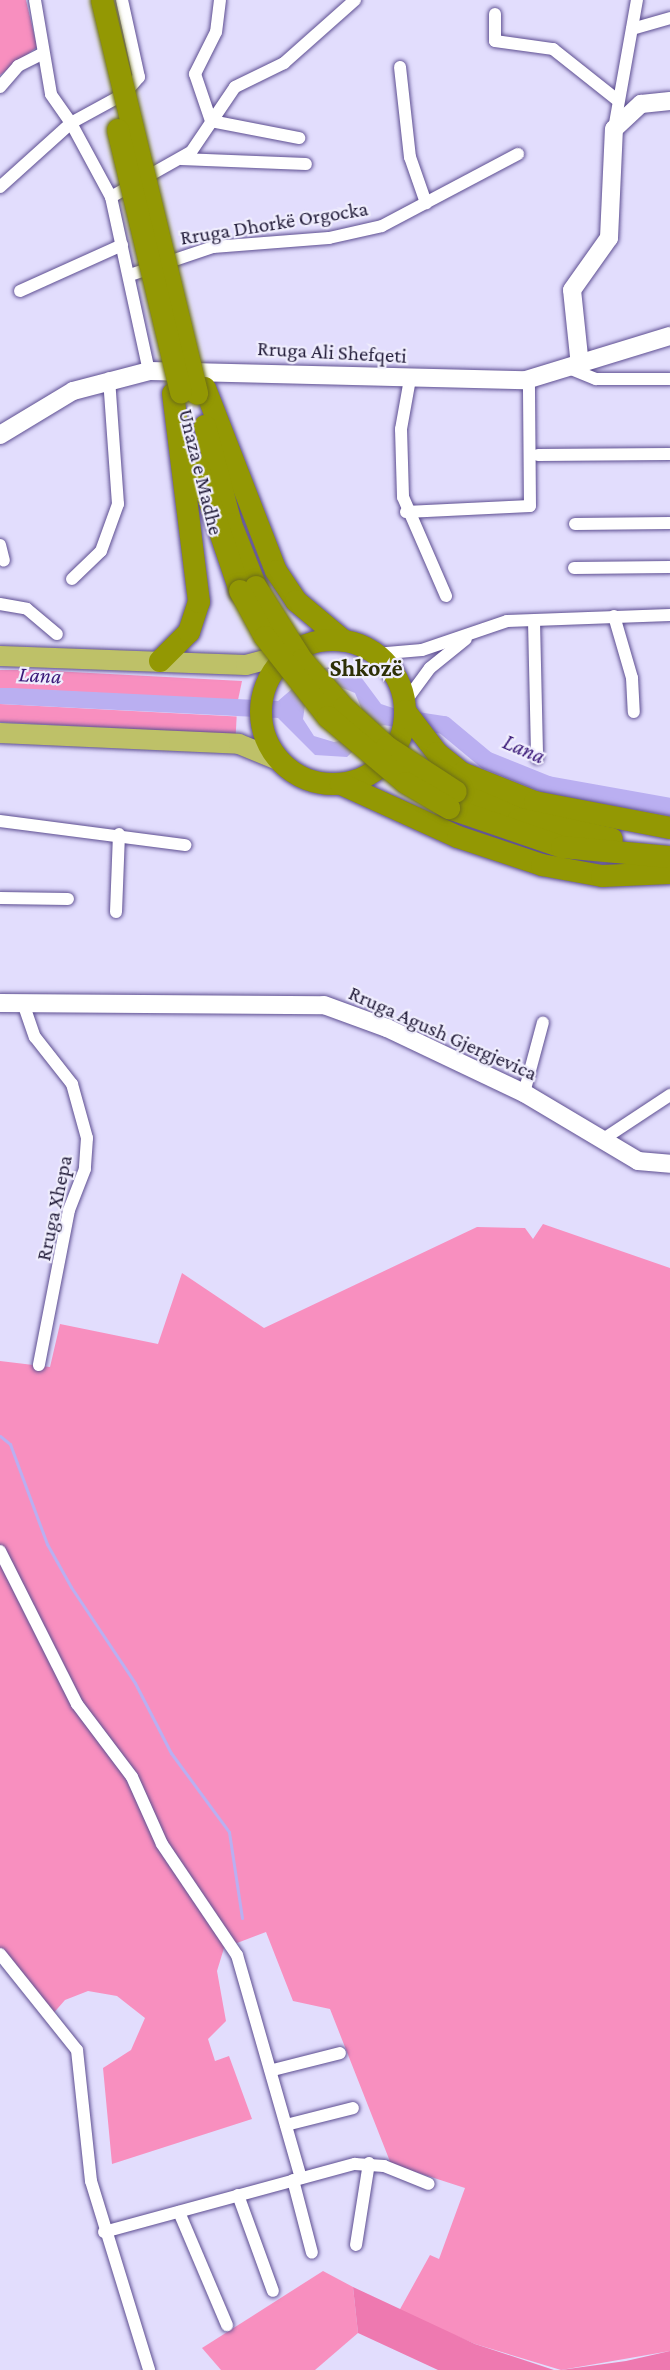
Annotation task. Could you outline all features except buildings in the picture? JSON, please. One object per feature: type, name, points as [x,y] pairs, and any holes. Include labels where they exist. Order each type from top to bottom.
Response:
[{"type":"highway","name":"Unaza e Madhe","points":[[87,0],[127,169],[189,392]]},
{"type":"highway","name":"Unaza e Madhe","points":[[102,0],[156,221],[212,521],[248,589],[265,637],[328,717],[406,783],[452,800],[498,829],[572,849],[670,857]]},
{"type":"highway","points":[[189,392],[276,572],[296,601],[344,641],[375,654],[391,669],[408,718],[450,766],[498,789],[566,809],[670,828]]},
{"type":"highway","points":[[160,661],[189,632],[199,602],[189,392]]},
{"type":"highway","points":[[344,641],[316,642],[291,653],[267,681],[260,719],[265,737],[278,760],[303,778],[341,784],[458,837],[542,865],[602,876],[670,873]]},
{"type":"highway","points":[[341,784],[377,769],[408,718]]},
{"type":"highway","points":[[452,800],[562,830],[670,843]]},
{"type":"main road","points":[[575,368],[572,290],[609,238],[614,140],[641,104],[670,102]]},
{"type":"main road","name":"Rruga Ali Shefqeti","points":[[0,435],[74,391],[109,378],[149,371],[529,380],[575,368],[670,336]]},
{"type":"main road","points":[[0,656],[246,665],[291,653]]},
{"type":"main road","points":[[0,733],[239,744],[278,760]]},
{"type":"main road","name":"Rruga Agush Gjergjevica","points":[[0,1004],[324,1005],[387,1028],[524,1093],[642,1163],[670,1164]]},
{"type":"street","points":[[35,0],[51,94],[71,123],[111,197],[130,275],[149,371]]},
{"type":"street","points":[[0,187],[71,123],[124,94],[139,77],[122,0]]},
{"type":"street","points":[[211,121],[195,74],[216,32],[220,0]]},
{"type":"street","points":[[111,197],[181,159],[198,144],[235,87],[284,63],[355,0]]},
{"type":"street","points":[[614,140],[616,99],[637,0]]},
{"type":"street","points":[[495,14],[495,41],[553,49],[616,99]]},
{"type":"street","points":[[632,29],[670,18]]},
{"type":"street","points":[[0,87],[18,66],[43,53]]},
{"type":"street","points":[[400,67],[410,157],[426,203]]},
{"type":"street","points":[[211,121],[299,138]]},
{"type":"street","name":"Rruga Dhorkë Orgocka","points":[[130,275],[213,248],[329,238],[382,226],[518,154]]},
{"type":"street","points":[[181,159],[306,164]]},
{"type":"street","points":[[20,291],[122,245]]},
{"type":"street","points":[[575,368],[596,379],[670,378]]},
{"type":"street","points":[[72,579],[92,565],[118,504],[109,378]]},
{"type":"street","points":[[410,378],[401,429],[406,512],[446,596]]},
{"type":"street","points":[[406,512],[530,506],[529,380]]},
{"type":"street","points":[[538,455],[670,454]]},
{"type":"street","points":[[575,524],[670,523]]},
{"type":"street","points":[[0,545],[4,561]]},
{"type":"street","points":[[574,568],[670,567]]},
{"type":"street","points":[[0,604],[27,609],[57,634]]},
{"type":"street","points":[[375,654],[422,650],[496,623],[670,615]]},
{"type":"street","points":[[614,616],[632,678],[634,712]]},
{"type":"street","points":[[534,621],[537,758]]},
{"type":"street","points":[[408,718],[430,669],[475,632]]},
{"type":"street","points":[[0,821],[119,834],[185,845]]},
{"type":"street","points":[[116,912],[119,834]]},
{"type":"street","points":[[0,897],[68,899]]},
{"type":"street","name":"Rruga Xhepa","points":[[23,1003],[35,1037],[72,1084],[87,1138],[85,1169],[69,1210],[39,1365]]},
{"type":"street","points":[[524,1093],[543,1022]]},
{"type":"street","points":[[602,1140],[670,1095]]},
{"type":"street","points":[[0,1551],[77,1704],[132,1777],[162,1844],[237,1955],[273,2070],[312,2253]]},
{"type":"street","points":[[0,1954],[77,2050],[85,2145],[104,2232],[148,2370]]},
{"type":"street","points":[[273,2070],[340,2053]]},
{"type":"street","points":[[286,2125],[353,2108]]},
{"type":"street","points":[[104,2232],[297,2179],[369,2163],[429,2184]]},
{"type":"street","points":[[356,2245],[369,2163]]},
{"type":"street","points":[[238,2195],[273,2291]]},
{"type":"street","points":[[179,2212],[226,2325]]},
{"type":"shaded area","points":[[0,0],[26,0],[37,47],[0,75]]},
{"type":"shaded area","points":[[335,666],[358,673],[381,704],[393,708],[392,724],[379,726],[347,757],[315,755],[278,718],[0,704],[0,688],[278,701],[314,670]],"holes":[[[330,683],[355,693],[362,710],[344,740],[334,742],[314,736],[303,719],[306,699]]]},
{"type":"shaded area","points":[[0,670],[242,681],[238,700],[0,688]]},
{"type":"shaded area","points":[[0,704],[237,716],[236,734],[0,722]]},
{"type":"shaded area","points":[[543,1224],[670,1268],[670,2351],[561,2370],[475,2344],[399,2311],[430,2255],[439,2259],[465,2188],[391,2164],[330,2009],[293,2001],[266,1932],[224,1948],[217,1971],[226,2021],[208,2039],[215,2061],[229,2056],[252,2119],[112,2164],[103,2068],[131,2050],[145,2018],[117,1996],[88,1991],[65,2000],[51,2016],[0,1954],[0,1361],[50,1367],[60,1324],[158,1344],[182,1273],[264,1328],[477,1227],[525,1228],[533,1239]]},
{"type":"shaded area","points":[[323,2271],[353,2287],[358,2333],[315,2370],[221,2370],[202,2348]]},
{"type":"shaded area","points":[[353,2287],[475,2344],[554,2370],[438,2370],[358,2333]]},
{"type":"shaded area","points":[[670,2351],[670,2370],[561,2370],[626,2361]]},
{"type":"waterway","name":"Lana","points":[[371,714],[444,725],[486,760],[548,785],[670,807]]},
{"type":"waterway","points":[[0,1436],[10,1444],[47,1544],[71,1587],[135,1683],[171,1753],[229,1832],[242,1918]]},
{"type":"district","name":"Shkozë","points":[[366,668]]}]
